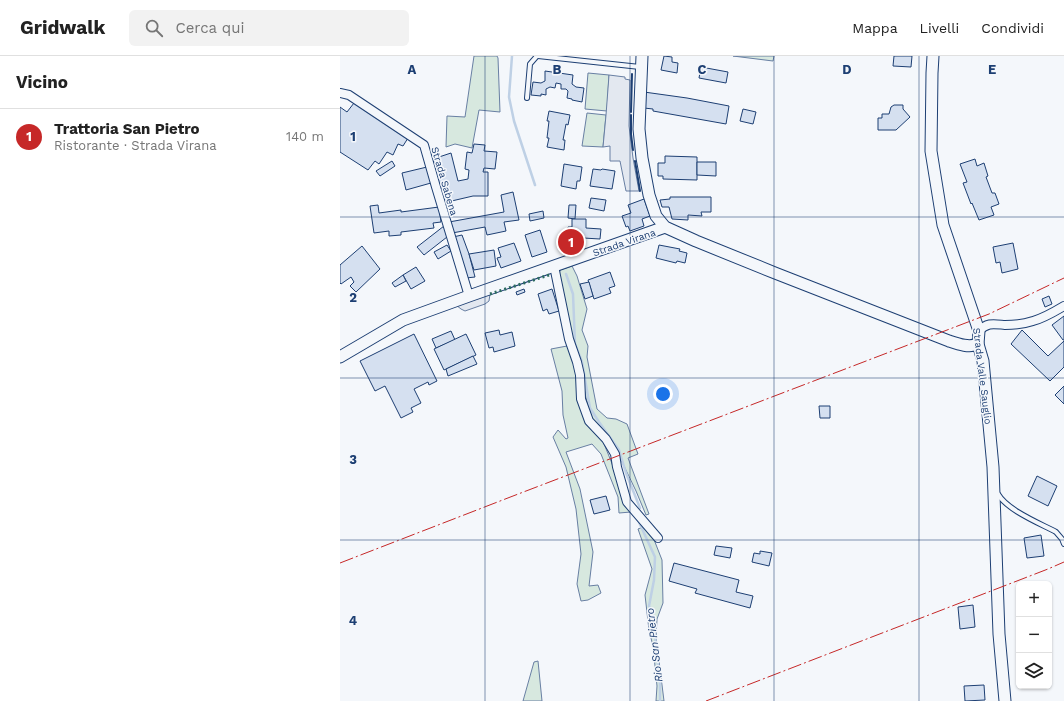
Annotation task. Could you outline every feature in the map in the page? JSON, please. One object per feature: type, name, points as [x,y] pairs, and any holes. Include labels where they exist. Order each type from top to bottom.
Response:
[{"type":"street","name":"Strada Valle Sauglio","points":[[933,56],[932,159],[943,225],[979,331],[978,344],[983,361],[994,467],[999,634],[1005,701]]},
{"type":"street","points":[[641,62],[639,129],[642,158],[649,195],[656,216],[665,227]]},
{"type":"street","name":"Strada Sabena","points":[[340,93],[349,95],[424,145],[469,296]]},
{"type":"street","name":"Strada Virana","points":[[340,357],[403,320],[665,227],[775,273],[949,341],[963,345],[978,344]]},
{"type":"street","points":[[554,266],[569,339],[580,375],[581,398],[589,421],[606,439],[615,454],[617,467],[627,502],[658,538]]},
{"type":"street","points":[[979,331],[983,327],[993,324],[1021,324],[1034,321],[1064,306]]},
{"type":"lane","points":[[527,98],[530,64],[538,56],[641,62]]},
{"type":"lane","points":[[994,488],[1000,499],[1008,506],[1056,532],[1064,544]]},
{"type":"shaded area","points":[[474,56],[497,56],[498,58],[500,112],[479,110],[472,148],[455,144],[446,147],[447,116],[465,117]]},
{"type":"shaded area","points":[[733,56],[774,56],[773,61]]},
{"type":"shaded area","points":[[588,73],[609,75],[607,111],[585,109]]},
{"type":"shaded area","points":[[609,75],[625,77],[625,79],[630,80],[629,126],[639,191],[626,191],[620,161],[610,161],[610,146],[603,147]]},
{"type":"shaded area","points":[[587,113],[606,115],[603,147],[582,146]]},
{"type":"shaded area","points":[[572,266],[577,276],[587,309],[582,330],[588,346],[587,357],[597,409],[607,418],[616,419],[627,424],[638,454],[628,458],[649,514],[646,515],[636,491],[608,436],[593,422],[586,398],[582,374],[573,344],[559,276],[560,270]]},
{"type":"shaded area","points":[[490,294],[489,301],[485,304],[465,311],[456,305]]},
{"type":"shaded area","points":[[567,346],[575,362],[579,398],[602,439],[631,512],[619,513],[618,497],[601,454],[592,444],[566,452],[580,489],[593,552],[589,586],[598,585],[601,593],[588,600],[581,601],[577,584],[581,554],[576,509],[566,467],[553,437],[558,430],[566,439],[568,438],[563,415],[562,391],[551,349]]},
{"type":"shaded area","points":[[643,527],[653,537],[662,560],[663,603],[657,619],[656,637],[664,701],[656,701],[657,686],[653,646],[649,630],[645,595],[652,569],[638,529]]},
{"type":"shaded area","points":[[538,661],[542,701],[523,701],[534,662]]},
{"type":"building","points":[[664,56],[672,57],[672,62],[678,63],[677,73],[661,70]]},
{"type":"building","points":[[894,56],[912,56],[911,67],[893,66]]},
{"type":"building","points":[[701,67],[728,72],[726,83],[699,78]]},
{"type":"building","points":[[545,71],[573,75],[572,84],[576,87],[584,88],[582,102],[567,98],[568,91],[566,89],[561,89],[561,84],[556,83],[555,88],[550,87],[546,89],[546,95],[531,95],[533,82],[541,83],[545,81]]},
{"type":"building","points":[[644,92],[729,106],[726,124],[653,111],[653,109],[644,108]]},
{"type":"building","points":[[354,103],[408,138],[403,146],[398,144],[393,155],[387,152],[379,164],[375,161],[368,170],[340,152],[340,107],[347,112]]},
{"type":"building","points":[[894,105],[903,105],[903,109],[910,117],[896,130],[878,130],[878,118],[882,118],[882,114],[889,114],[891,107]]},
{"type":"building","points":[[743,109],[756,112],[753,124],[740,121]]},
{"type":"building","points":[[549,111],[570,115],[568,125],[566,124],[563,140],[565,140],[564,150],[547,147],[549,138],[547,138],[549,121],[547,121]]},
{"type":"building","points":[[474,144],[485,145],[484,151],[497,152],[495,169],[484,168],[483,172],[488,172],[488,196],[473,196],[443,203],[433,159],[451,153],[458,181],[468,179],[469,170],[465,169],[467,152],[472,153]]},
{"type":"building","points":[[665,156],[697,157],[697,180],[663,179],[663,176],[658,176],[658,163],[665,163]]},
{"type":"building","points":[[975,159],[977,166],[984,163],[988,176],[986,177],[992,193],[995,193],[999,204],[991,207],[994,215],[979,220],[963,183],[967,182],[960,164]]},
{"type":"building","points":[[392,161],[395,166],[380,176],[376,171]]},
{"type":"building","points":[[697,162],[716,162],[716,176],[697,175]]},
{"type":"building","points":[[564,164],[582,167],[580,181],[577,181],[576,189],[561,186]]},
{"type":"building","points":[[427,167],[431,183],[406,190],[402,173]]},
{"type":"building","points":[[593,169],[615,171],[612,189],[590,186]]},
{"type":"building","points":[[513,192],[519,220],[504,222],[506,231],[487,235],[485,227],[452,233],[449,222],[504,212],[501,195]]},
{"type":"building","points":[[670,197],[711,197],[711,212],[701,212],[702,216],[688,215],[688,220],[672,219],[669,207],[662,207],[660,200],[670,199]]},
{"type":"building","points":[[591,198],[606,200],[604,211],[589,208]]},
{"type":"building","points":[[644,199],[650,216],[642,219],[644,226],[630,231],[628,226],[626,227],[622,216],[631,213],[628,205]]},
{"type":"building","points":[[378,205],[379,213],[439,207],[441,222],[433,223],[434,228],[401,232],[401,235],[389,236],[389,231],[374,233],[370,206]]},
{"type":"building","points":[[569,205],[576,205],[575,219],[568,218]]},
{"type":"building","points":[[543,211],[544,218],[530,221],[529,214]]},
{"type":"building","points":[[572,219],[586,219],[586,228],[601,229],[600,239],[567,237],[568,227],[572,227]]},
{"type":"building","points":[[444,226],[447,237],[424,255],[417,247]]},
{"type":"building","points":[[540,230],[547,252],[532,257],[525,235]]},
{"type":"building","points":[[462,235],[475,277],[466,278],[453,237]]},
{"type":"building","points":[[514,243],[521,261],[501,268],[497,258],[501,257],[498,248]]},
{"type":"building","points":[[1013,243],[1018,269],[1002,273],[1000,262],[996,263],[993,247]]},
{"type":"building","points":[[447,245],[451,251],[438,259],[434,252]]},
{"type":"building","points":[[659,245],[680,249],[679,251],[687,253],[685,263],[677,261],[676,263],[656,258]]},
{"type":"building","points":[[362,246],[380,269],[356,292],[350,286],[354,282],[351,277],[341,284],[340,283],[340,265]]},
{"type":"building","points":[[494,250],[496,266],[474,270],[469,254]]},
{"type":"building","points":[[416,267],[425,281],[411,289],[403,275]]},
{"type":"building","points":[[610,272],[615,286],[609,288],[611,293],[594,299],[588,280]]},
{"type":"building","points":[[403,275],[406,281],[395,287],[392,283]]},
{"type":"building","points":[[589,282],[593,296],[585,299],[580,284]]},
{"type":"building","points":[[524,289],[525,292],[517,295],[516,292]]},
{"type":"building","points":[[552,289],[559,311],[549,314],[547,309],[543,311],[538,294]]},
{"type":"building","points":[[1049,296],[1052,304],[1045,307],[1042,299]]},
{"type":"building","points":[[1064,316],[1064,340],[1063,340],[1052,325]]},
{"type":"building","points":[[499,330],[500,335],[512,332],[515,346],[494,352],[493,347],[489,348],[485,333]]},
{"type":"building","points":[[1022,330],[1048,356],[1064,341],[1064,367],[1050,381],[1011,344]]},
{"type":"building","points":[[451,331],[455,340],[436,348],[432,339]]},
{"type":"building","points":[[414,334],[437,381],[429,385],[428,382],[414,389],[421,403],[411,408],[413,412],[401,418],[385,386],[375,391],[360,361]]},
{"type":"building","points":[[466,334],[476,355],[444,370],[434,349]]},
{"type":"building","points":[[473,356],[477,364],[448,376],[446,369]]},
{"type":"building","points":[[1064,386],[1064,404],[1055,395]]},
{"type":"building","points":[[819,406],[830,406],[830,418],[820,418]]},
{"type":"building","points":[[1037,476],[1057,486],[1048,506],[1028,496]]},
{"type":"building","points":[[606,496],[610,510],[594,514],[590,500]]},
{"type":"building","points":[[1041,535],[1044,556],[1027,558],[1024,538]]},
{"type":"building","points":[[716,546],[732,548],[730,558],[714,555]]},
{"type":"building","points":[[760,551],[772,553],[769,566],[752,562],[754,553],[760,554]]},
{"type":"building","points":[[674,563],[739,580],[736,592],[753,596],[750,608],[695,593],[697,589],[669,581]]},
{"type":"building","points":[[973,605],[975,627],[960,629],[958,607]]},
{"type":"building","points":[[984,685],[985,700],[965,701],[964,686]]},
{"type":"waterway","name":"Rio San Pietro","points":[[512,56],[509,97],[514,121],[535,185]]},
{"type":"waterway","name":"Rio San Pietro","points":[[566,274],[573,294],[575,344],[582,362],[590,408],[619,450],[626,473],[640,508]]},
{"type":"waterway","name":"Rio San Pietro","points":[[638,520],[655,557],[654,580],[649,606],[653,617],[660,684],[660,701]]},
{"type":"hedge","points":[[490,294],[549,275]]},
{"type":"wall","points":[[631,112],[632,74]]},
{"type":"wall","points":[[631,115],[633,150]]},
{"type":"wall","points":[[635,161],[640,191]]},
{"type":"power","points":[[340,563],[989,314],[1064,278]]},
{"type":"power","points":[[706,701],[1064,562]]},
{"type":"place","name":"Trattoria San Pietro","points":[[571,242]]}]
